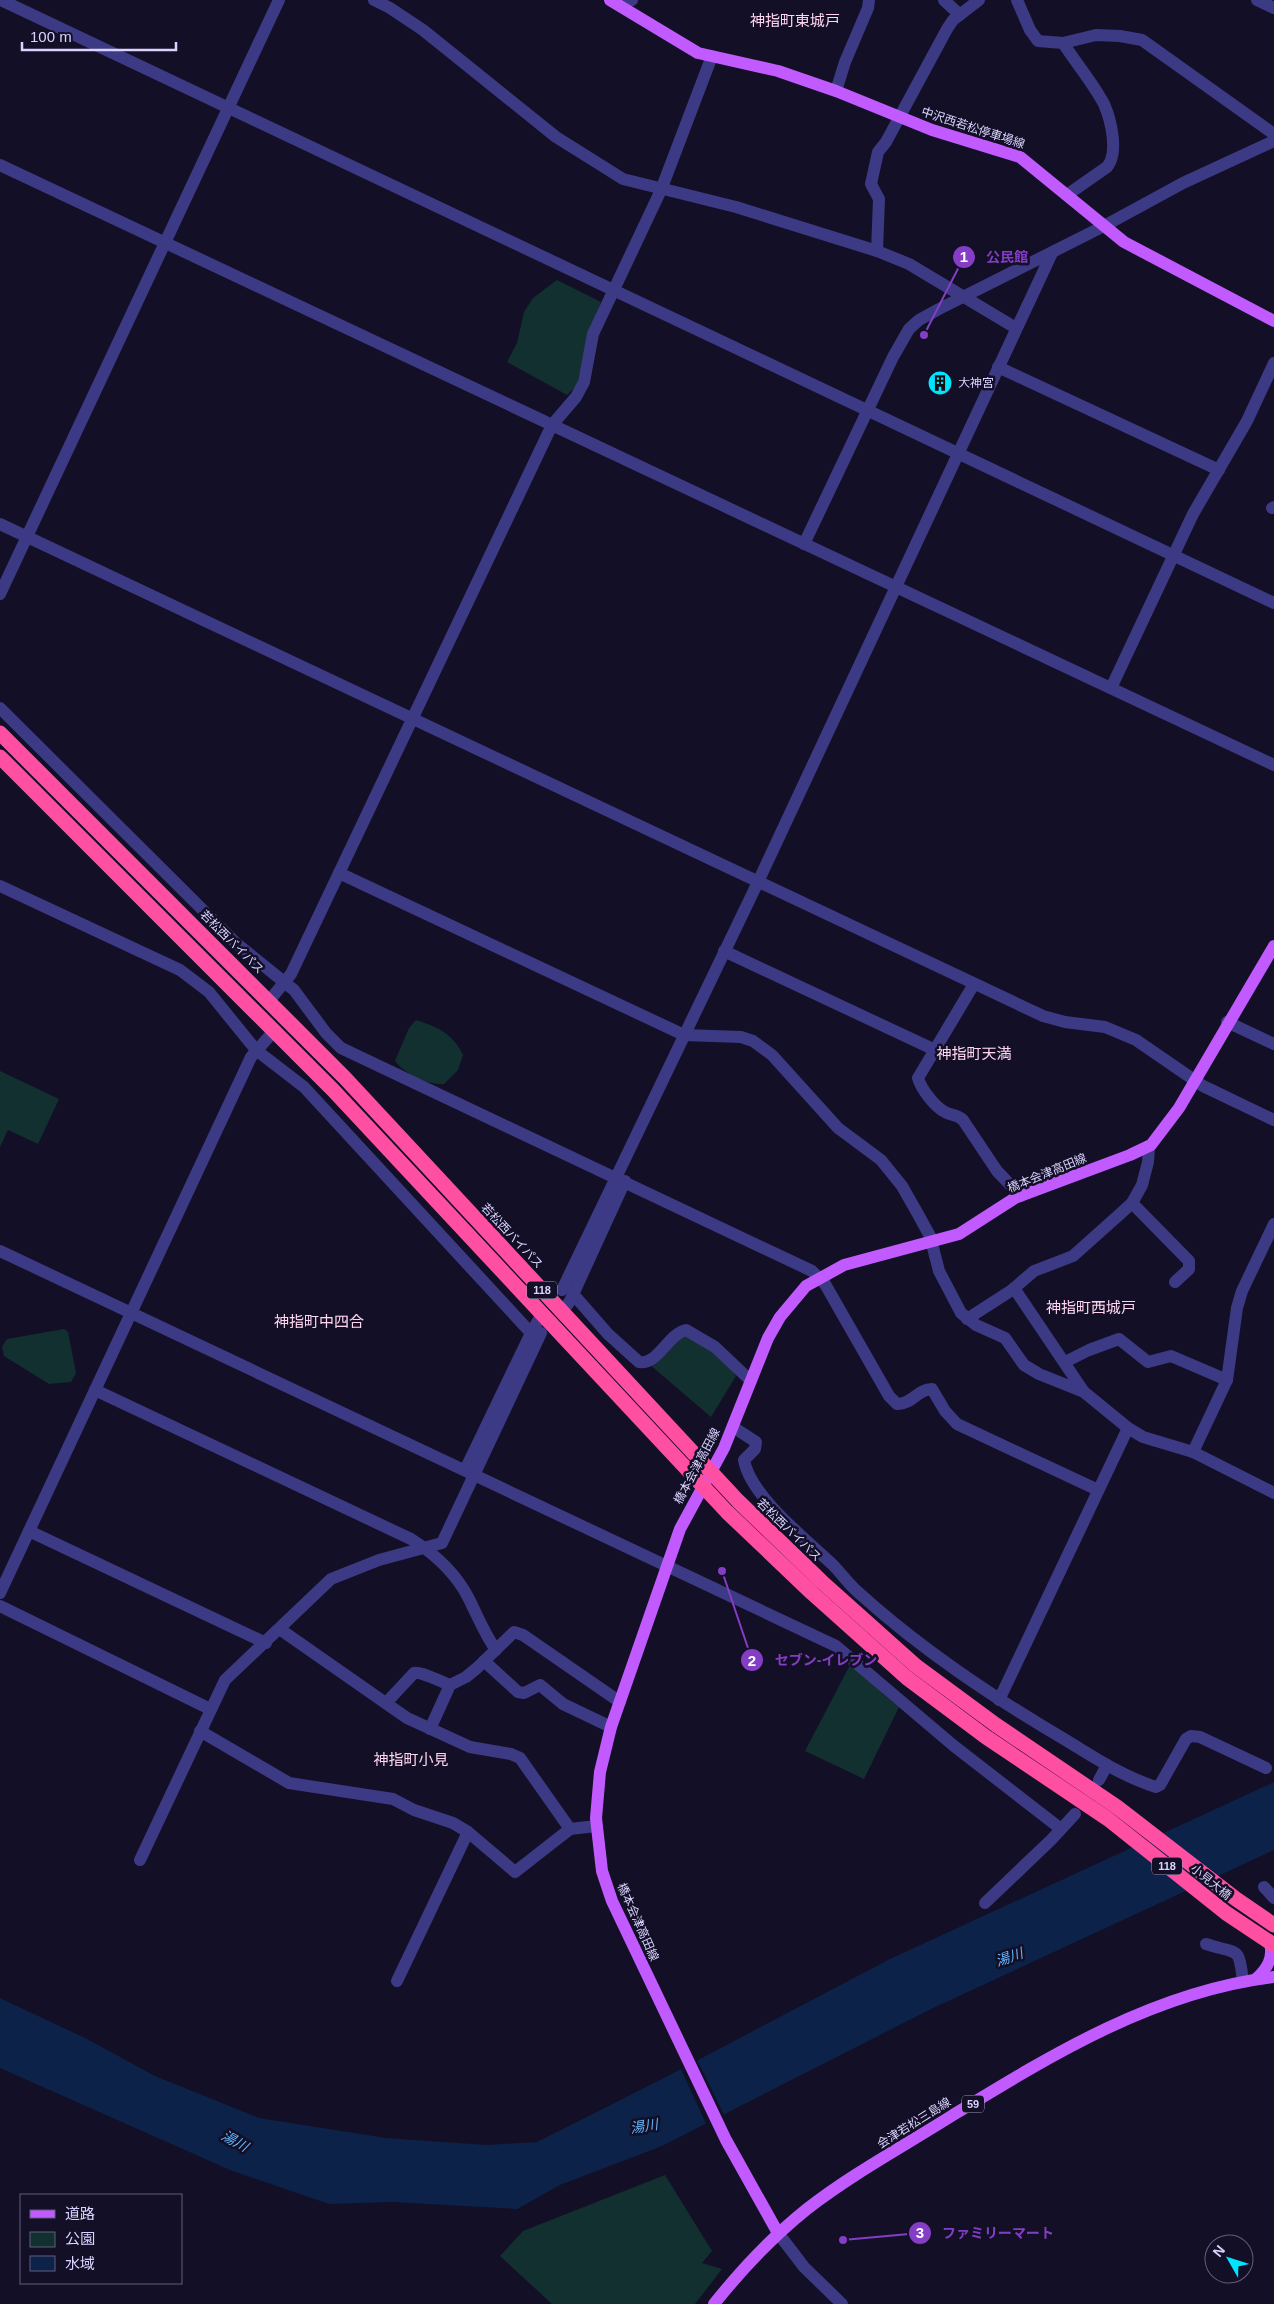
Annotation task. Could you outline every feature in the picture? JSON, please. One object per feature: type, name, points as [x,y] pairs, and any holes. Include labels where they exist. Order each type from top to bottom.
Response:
[{"type":"highway","name":"若松西バイパス","points":[[0,733],[345,1078],[562,1312],[707,1479],[751,1536],[812,1594],[907,1678],[986,1737],[1108,1819]]},
{"type":"highway","name":"若松西バイパス","points":[[0,757],[333,1090],[542,1314],[707,1479],[916,1666],[996,1725],[1117,1807]]},
{"type":"highway","name":"小見大橋","points":[[1117,1807],[1236,1899],[1274,1925]]},
{"type":"highway","name":"小見大橋","points":[[1108,1819],[1226,1913],[1272,1944]]},
{"type":"main road","name":"中沢西若松停車場線","points":[[615,2],[698,53],[778,71],[836,91],[961,140],[1020,157],[1132,247],[1274,321]]},
{"type":"main road","points":[[1149,1147],[1170,1121],[1227,1022],[1274,946]]},
{"type":"main road","name":"橋本会津高田線","points":[[778,2233],[726,2140],[612,1901],[602,1871],[596,1826],[596,1799],[600,1772],[611,1727],[680,1529],[733,1427],[768,1338],[780,1317],[802,1291],[819,1278],[866,1258],[931,1242],[968,1229],[1021,1196],[1149,1147]]},
{"type":"main road","points":[[1256,1979],[1266,1969],[1272,1958],[1272,1944]]},
{"type":"main road","name":"会津若松三島線","points":[[714,2304],[778,2233],[837,2188],[1012,2079],[1068,2048],[1177,1998],[1242,1982],[1274,1977]]},
{"type":"street","points":[[1,0],[228,106],[1274,604]]},
{"type":"street","points":[[0,594],[279,0]]},
{"type":"street","points":[[374,0],[390,8],[423,30],[556,137],[623,179],[661,190],[736,207],[877,251],[909,264],[1016,328]]},
{"type":"street","points":[[615,2],[632,0]]},
{"type":"street","points":[[836,91],[869,0]]},
{"type":"street","points":[[944,0],[960,15]]},
{"type":"street","points":[[877,251],[879,199],[871,184],[878,152],[886,142],[947,29],[960,15],[979,0]]},
{"type":"street","points":[[1017,0],[1030,30],[1038,41],[1063,43],[1096,35],[1120,36],[1142,40],[1274,134]]},
{"type":"street","points":[[1257,0],[1274,8]]},
{"type":"street","points":[[1063,43],[1104,105],[1113,146],[1110,163],[1107,167],[1067,195]]},
{"type":"street","points":[[269,1001],[286,983],[552,425],[576,398],[584,382],[593,334],[661,190],[712,56]]},
{"type":"street","points":[[804,544],[893,357],[909,329],[919,320],[962,296],[1052,253],[1183,183],[1274,141]]},
{"type":"street","points":[[0,165],[1274,765]]},
{"type":"street","points":[[562,1312],[567,1292],[684,1035],[758,882],[1052,253]]},
{"type":"street","points":[[1111,688],[1193,514],[1247,421],[1274,363]]},
{"type":"street","points":[[998,367],[1219,470]]},
{"type":"street","points":[[0,524],[1043,1016],[1064,1022],[1105,1028],[1136,1040],[1194,1079],[1274,1120]]},
{"type":"street","points":[[0,708],[237,944],[286,983],[326,1033],[341,1048],[810,1270],[819,1278],[889,1396],[897,1404],[903,1404],[922,1392],[932,1389],[945,1411],[957,1424],[1098,1490]]},
{"type":"street","points":[[339,873],[684,1035],[746,1038],[772,1055],[838,1128],[882,1160],[902,1186],[931,1242],[939,1271],[947,1288],[967,1319],[1004,1338],[1018,1358],[1032,1371],[1084,1392],[1128,1428],[1143,1437],[1193,1452],[1274,1493]]},
{"type":"street","points":[[0,886],[180,970],[209,992],[256,1050],[304,1086],[536,1333]]},
{"type":"street","points":[[724,951],[935,1050]]},
{"type":"street","points":[[974,984],[918,1078],[920,1084],[941,1109],[963,1120],[997,1172],[1021,1196]]},
{"type":"street","points":[[1227,1022],[1274,1044]]},
{"type":"street","points":[[0,1593],[256,1050],[274,1031]]},
{"type":"street","points":[[967,1319],[1014,1288],[1040,1268],[1073,1256],[1132,1203],[1142,1185],[1148,1162],[1149,1147]]},
{"type":"street","points":[[1132,1203],[1189,1261],[1189,1269],[1175,1282]]},
{"type":"street","points":[[1193,1452],[1227,1380],[1237,1308],[1242,1291],[1274,1224]]},
{"type":"street","points":[[0,1251],[667,1564],[840,1648],[954,1746],[1061,1830]]},
{"type":"street","points":[[1014,1288],[1084,1392]]},
{"type":"street","points":[[567,1292],[608,1334],[639,1362],[651,1358],[679,1332],[686,1330],[715,1347],[752,1381]]},
{"type":"street","points":[[140,1860],[225,1680],[280,1630],[331,1579],[388,1557],[442,1543],[470,1472],[536,1333],[542,1314]]},
{"type":"street","points":[[1065,1362],[1088,1350],[1119,1339],[1148,1362],[1172,1356],[1227,1380]]},
{"type":"street","points":[[95,1390],[411,1538],[427,1548],[447,1567],[459,1584],[468,1598],[483,1632],[496,1650]]},
{"type":"street","points":[[733,1427],[756,1442],[755,1449],[744,1460],[751,1482],[811,1547],[832,1564],[857,1592],[908,1635],[946,1664],[999,1700],[1107,1765],[1156,1787],[1160,1785],[1186,1739],[1191,1736],[1200,1737],[1266,1768]]},
{"type":"street","points":[[999,1700],[1128,1428]]},
{"type":"street","points":[[29,1531],[266,1642]]},
{"type":"street","points":[[0,1606],[210,1709]]},
{"type":"street","points":[[280,1630],[408,1718],[470,1747],[511,1754],[520,1758],[570,1828]]},
{"type":"street","points":[[430,1729],[450,1685],[466,1677],[514,1632],[520,1633],[620,1702]]},
{"type":"street","points":[[484,1661],[518,1692],[524,1693],[540,1685],[564,1704],[611,1727]]},
{"type":"street","points":[[386,1703],[414,1673],[421,1673],[433,1680],[450,1685]]},
{"type":"street","points":[[200,1731],[289,1783],[394,1799],[414,1810],[453,1823],[468,1832],[515,1872],[570,1828],[596,1826]]},
{"type":"street","points":[[1099,1780],[1107,1765]]},
{"type":"street","points":[[985,1903],[1061,1830],[1075,1814]]},
{"type":"street","points":[[397,1981],[468,1832]]},
{"type":"street","points":[[1264,1887],[1274,1898]]},
{"type":"street","points":[[1206,1944],[1232,1951],[1238,1956],[1241,1960],[1242,1982]]},
{"type":"street","points":[[778,2233],[804,2267],[842,2304]]},
{"type":"green space","points":[[557,280],[601,302],[588,336],[577,385],[567,395],[507,362],[517,343],[524,312],[533,298]]},
{"type":"green space","points":[[416,1020],[444,1032],[455,1042],[463,1055],[458,1070],[444,1084],[431,1083],[417,1078],[404,1070],[395,1061],[409,1028]]},
{"type":"green space","points":[[0,1071],[59,1099],[38,1144],[8,1130],[0,1147]]},
{"type":"green space","points":[[64,1329],[68,1332],[76,1373],[71,1382],[49,1384],[4,1356],[2,1347],[7,1339]]},
{"type":"green space","points":[[681,1334],[724,1357],[736,1376],[711,1417],[649,1364]]},
{"type":"green space","points":[[850,1665],[854,1665],[899,1707],[864,1779],[805,1751]]},
{"type":"green space","points":[[665,2175],[712,2251],[702,2263],[722,2269],[695,2304],[552,2304],[500,2256],[523,2231]]},
{"type":"water","name":"湯川","points":[[1274,1782],[1274,1850],[931,2009],[662,2146],[560,2185],[517,2209],[392,2202],[329,2204],[230,2170],[0,2068],[0,1998],[87,2039],[155,2076],[259,2118],[386,2138],[486,2145],[537,2142],[662,2079],[890,1959]]},
{"type":"pier","points":[[696,2058],[725,2117],[707,2126],[680,2067]]},
{"type":"place","name":"公民館","points":[[924,335]]},
{"type":"place","name":"大神宮","points":[[940,383]]},
{"type":"place","name":"セブン-イレブン","points":[[722,1571]]},
{"type":"place","name":"ファミリーマート","points":[[843,2240]]},
{"type":"district","name":"神指町東城戸","points":[[795,21]]},
{"type":"district","name":"神指町天満","points":[[974,1054]]},
{"type":"district","name":"神指町西城戸","points":[[1091,1308]]},
{"type":"district","name":"神指町中四合","points":[[319,1322]]},
{"type":"district","name":"神指町小見","points":[[411,1760]]}]
